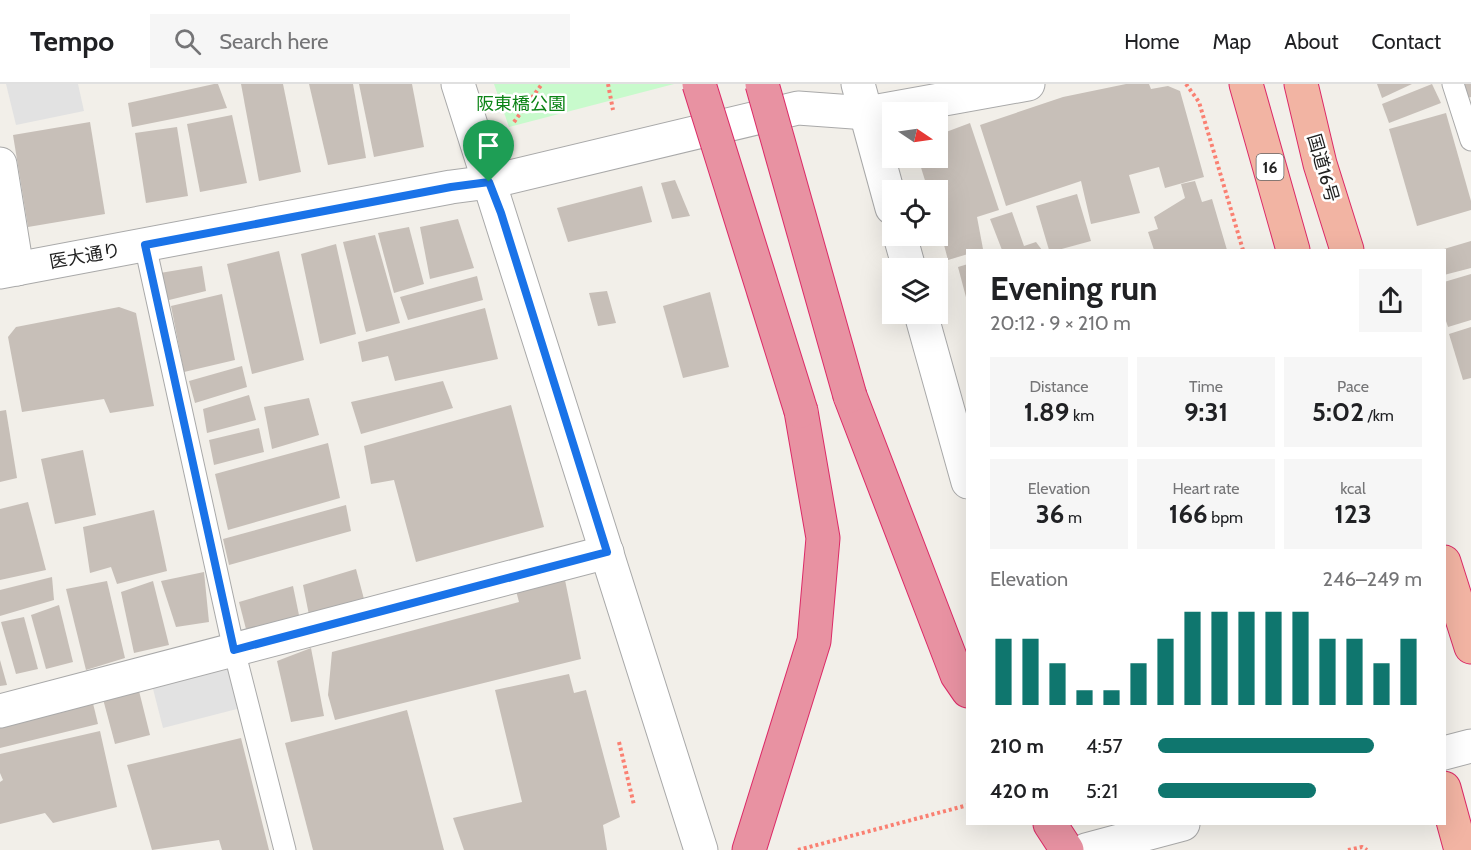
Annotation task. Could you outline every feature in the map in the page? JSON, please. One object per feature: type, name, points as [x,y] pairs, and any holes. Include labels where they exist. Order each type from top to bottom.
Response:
[{"type":"highway","points":[[699,84],[801,411],[823,538],[814,640],[749,850]]},
{"type":"highway","points":[[762,84],[850,396],[957,675],[966,688]]},
{"type":"highway","name":"16","points":[[1246,84],[1293,249]]},
{"type":"highway","name":"国道16号","points":[[1301,84],[1320,164],[1347,249]]},
{"type":"highway","points":[[1446,568],[1471,647]]},
{"type":"highway","points":[[1446,795],[1461,850]]},
{"type":"highway","points":[[1051,825],[1067,850]]},
{"type":"street","points":[[458,84],[501,213],[701,850]]},
{"type":"street","name":"医大通り","points":[[8,270],[451,187],[489,182],[798,108],[862,98],[1028,84]]},
{"type":"street","points":[[862,98],[884,180]]},
{"type":"street","points":[[0,164],[8,270]]},
{"type":"street","points":[[924,324],[966,475]]},
{"type":"street","points":[[0,711],[607,552]]},
{"type":"street","points":[[1446,752],[1471,746]]},
{"type":"street","points":[[1061,825],[1067,850]]},
{"type":"street","points":[[1086,850],[1180,825]]},
{"type":"lane","points":[[1453,84],[1471,140]]},
{"type":"lane","points":[[145,245],[234,650],[285,850]]},
{"type":"path","points":[[508,130],[542,84]]},
{"type":"path","points":[[608,84],[614,111]]},
{"type":"path","points":[[1186,84],[1199,102],[1243,249]]},
{"type":"path","points":[[618,738],[634,805]]},
{"type":"path","points":[[798,850],[966,806]]},
{"type":"path","points":[[1348,850],[1362,847],[1367,850]]},
{"type":"green space","name":"阪東橋公園","points":[[494,84],[674,84],[509,127]]},
{"type":"shaded area","points":[[6,84],[78,84],[84,111],[16,125]]},
{"type":"shaded area","points":[[230,669],[237,709],[163,728],[152,685]]},
{"type":"building","points":[[218,84],[227,108],[132,127],[128,103]]},
{"type":"building","points":[[241,84],[283,84],[301,172],[259,181]]},
{"type":"building","points":[[309,84],[353,84],[366,158],[328,165]]},
{"type":"building","points":[[359,84],[412,84],[424,147],[374,157]]},
{"type":"building","points":[[1126,84],[1149,84],[1151,89],[1168,86],[1180,91],[1204,177],[1165,188],[1159,167],[1129,175],[1140,213],[1091,224],[1081,181],[1006,206],[980,125],[1063,97]]},
{"type":"building","points":[[1377,84],[1412,84],[1382,98]]},
{"type":"building","points":[[1432,84],[1441,103],[1389,123],[1382,104]]},
{"type":"building","points":[[1463,84],[1471,84],[1471,97],[1467,98]]},
{"type":"building","points":[[1446,113],[1471,201],[1471,210],[1417,226],[1389,129]]},
{"type":"building","points":[[232,115],[247,183],[200,192],[187,124]]},
{"type":"building","points":[[90,122],[105,214],[28,227],[13,135]]},
{"type":"building","points":[[970,123],[999,210],[977,217],[983,249],[966,249],[966,255],[948,260],[944,246],[948,246],[948,180],[925,180],[921,168],[948,168],[948,131]]},
{"type":"building","points":[[177,127],[188,196],[146,203],[135,133]]},
{"type":"building","points":[[675,180],[690,216],[672,219],[661,183]]},
{"type":"building","points":[[1195,181],[1202,202],[1212,199],[1227,249],[1154,249],[1148,232],[1158,229],[1154,217],[1185,198],[1181,184]]},
{"type":"building","points":[[642,186],[652,222],[568,242],[557,208]]},
{"type":"building","points":[[1077,194],[1091,241],[1062,249],[1049,249],[1036,206]]},
{"type":"building","points":[[1012,212],[1024,246],[1036,242],[1041,249],[1002,249],[990,219]]},
{"type":"building","points":[[458,219],[474,268],[430,279],[420,227]]},
{"type":"building","points":[[409,227],[424,284],[394,293],[378,233]]},
{"type":"building","points":[[375,235],[400,323],[366,332],[343,242]]},
{"type":"building","points":[[1471,241],[1471,268],[1446,274],[1446,249],[1444,249]]},
{"type":"building","points":[[336,244],[356,334],[320,344],[301,254]]},
{"type":"building","points":[[279,251],[304,360],[252,374],[227,264]]},
{"type":"building","points":[[966,265],[966,297],[958,267]]},
{"type":"building","points":[[202,266],[206,291],[165,301],[160,273]]},
{"type":"building","points":[[1471,274],[1471,320],[1448,327],[1446,281]]},
{"type":"building","points":[[477,276],[483,300],[408,320],[400,297]]},
{"type":"building","points":[[607,291],[616,323],[598,326],[589,293]]},
{"type":"building","points":[[710,292],[729,367],[683,378],[663,306]]},
{"type":"building","points":[[222,294],[235,360],[184,372],[171,306]]},
{"type":"building","points":[[119,307],[136,313],[154,406],[110,413],[104,399],[22,412],[8,337],[16,327]]},
{"type":"building","points":[[485,308],[498,359],[395,381],[388,356],[362,362],[358,342]]},
{"type":"building","points":[[1471,327],[1471,378],[1463,380],[1449,334]]},
{"type":"building","points":[[242,366],[247,387],[195,403],[189,381]]},
{"type":"building","points":[[443,381],[453,408],[361,434],[351,402]]},
{"type":"building","points":[[249,395],[256,420],[207,433],[203,409]]},
{"type":"building","points":[[309,398],[319,435],[272,449],[264,407]]},
{"type":"building","points":[[511,405],[544,527],[416,562],[394,480],[371,484],[364,446]]},
{"type":"building","points":[[6,410],[17,478],[0,482],[0,411]]},
{"type":"building","points":[[259,428],[264,452],[214,465],[209,440]]},
{"type":"building","points":[[328,443],[340,498],[228,530],[215,474]]},
{"type":"building","points":[[83,450],[96,515],[55,524],[41,459]]},
{"type":"building","points":[[28,502],[46,570],[0,580],[0,509]]},
{"type":"building","points":[[346,505],[351,531],[229,565],[223,539]]},
{"type":"building","points":[[154,510],[167,571],[117,584],[111,567],[90,573],[83,527]]},
{"type":"building","points":[[356,569],[364,599],[309,615],[303,585]]},
{"type":"building","points":[[204,572],[209,622],[176,627],[161,581]]},
{"type":"building","points":[[564,575],[581,659],[335,720],[328,695],[332,652],[519,602],[515,587]]},
{"type":"building","points":[[52,577],[54,600],[0,616],[0,590]]},
{"type":"building","points":[[107,581],[125,658],[86,670],[66,589]]},
{"type":"building","points":[[153,581],[169,645],[134,653],[121,592]]},
{"type":"building","points":[[293,586],[300,620],[247,633],[239,602]]},
{"type":"building","points":[[59,605],[73,662],[46,669],[31,615]]},
{"type":"building","points":[[24,617],[38,669],[16,674],[1,622]]},
{"type":"building","points":[[311,648],[324,716],[291,722],[277,661]]},
{"type":"building","points":[[0,660],[7,685],[0,686]]},
{"type":"building","points":[[569,674],[574,693],[586,690],[620,817],[603,825],[607,850],[464,850],[453,818],[522,802],[495,690]]},
{"type":"building","points":[[139,691],[150,735],[115,744],[103,699]]},
{"type":"building","points":[[91,695],[98,724],[0,748],[0,719]]},
{"type":"building","points":[[407,710],[444,850],[313,850],[285,743]]},
{"type":"building","points":[[100,731],[117,807],[53,823],[45,813],[0,824],[0,782],[3,780],[0,773],[0,754]]},
{"type":"building","points":[[241,738],[269,850],[222,850],[219,840],[152,850],[127,765]]},
{"type":"route","points":[[489,182],[501,213],[607,552],[234,650],[145,245],[451,187],[489,182]]}]
